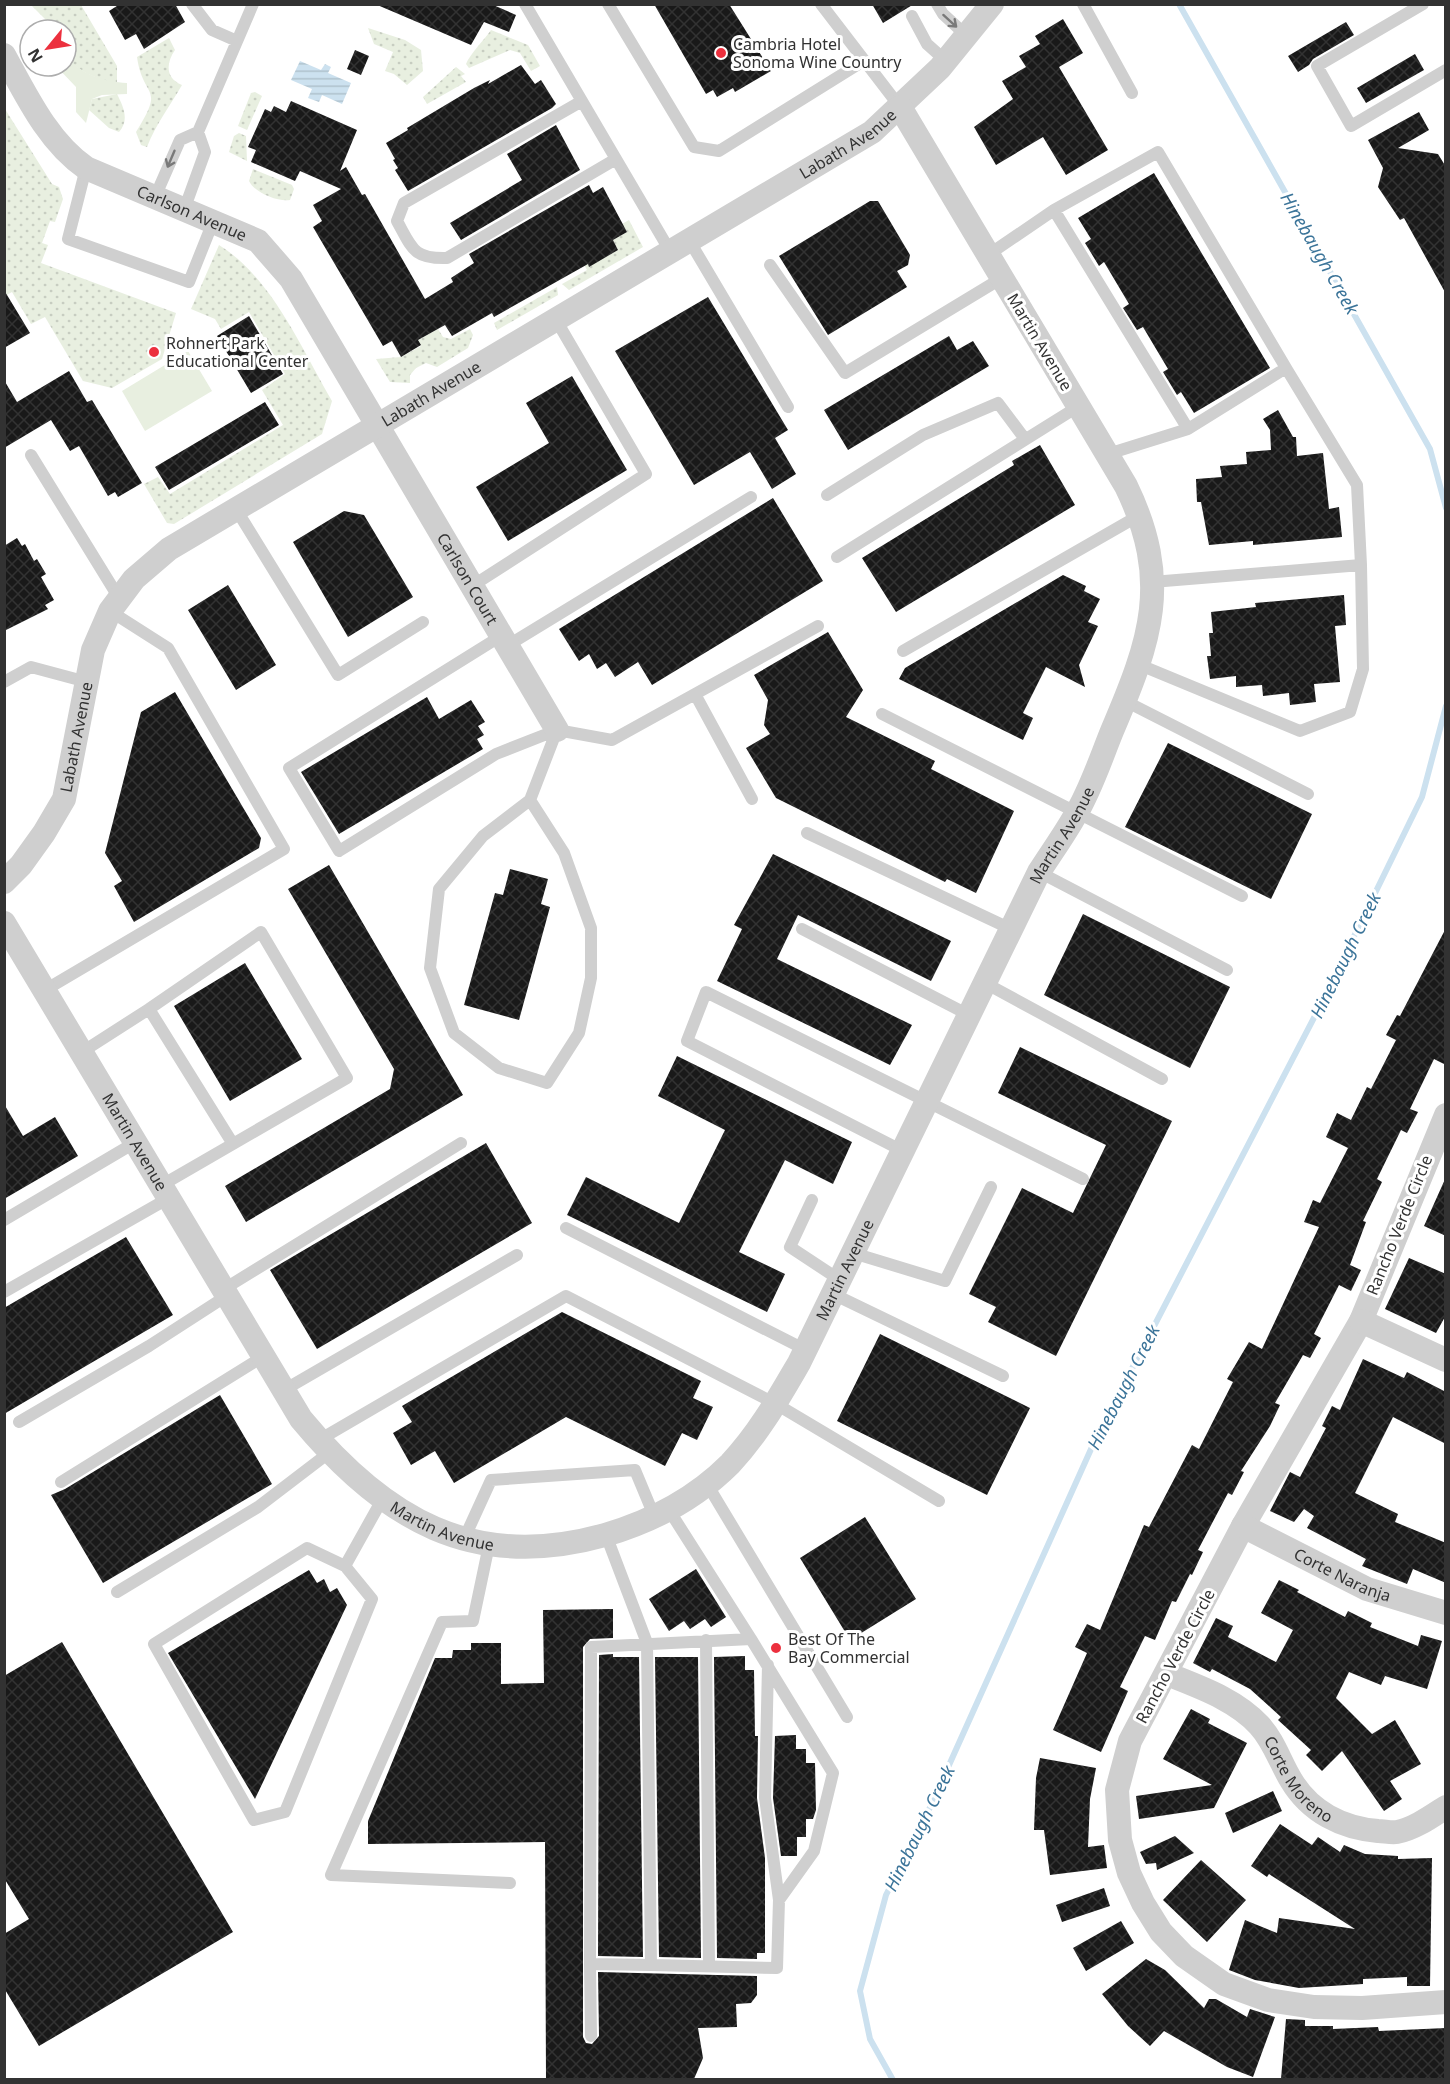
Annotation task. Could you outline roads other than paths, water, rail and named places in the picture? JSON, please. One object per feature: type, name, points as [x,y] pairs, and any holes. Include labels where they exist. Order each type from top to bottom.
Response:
[{"type":"street","name":"Labath Avenue","points":[[4,882],[21,866],[64,799],[93,650],[115,605],[134,579],[169,549],[872,132],[946,61],[992,4]]},
{"type":"street","name":"Carlson Avenue","points":[[4,55],[50,133],[67,155],[86,168],[258,241],[291,279],[377,427]]},
{"type":"street","name":"Martin Avenue","points":[[4,922],[301,1419],[324,1446],[383,1498],[417,1520],[450,1536],[489,1545],[528,1549],[573,1544],[606,1535],[662,1514],[694,1495],[729,1464],[761,1428],[806,1350],[1039,872],[1077,813],[1140,665],[1151,625],[1152,582],[1140,515],[1108,454],[900,107]]},
{"type":"street","name":"Carlson Court","points":[[377,427],[557,730]]},
{"type":"street","name":"Rancho Verde Circle","points":[[1446,1115],[1437,1156],[1361,1321],[1243,1526],[1130,1741],[1117,1790],[1120,1840],[1129,1873],[1143,1903],[1161,1932],[1184,1956],[1224,1984],[1268,2000],[1314,2007],[1362,2008],[1446,2002]]},
{"type":"street","points":[[1361,1321],[1446,1360]]},
{"type":"street","name":"Corte Naranja","points":[[1243,1526],[1367,1589],[1446,1613]]},
{"type":"street","name":"Corte Moreno","points":[[1167,1674],[1228,1700],[1259,1725],[1280,1755],[1291,1780],[1306,1799],[1329,1818],[1357,1829],[1397,1832],[1429,1818],[1446,1807]]},
{"type":"lane","points":[[192,4],[213,30],[237,41]]},
{"type":"lane","points":[[184,210],[205,152],[198,132],[253,4]]},
{"type":"lane","points":[[525,4],[616,159],[680,245],[788,407]]},
{"type":"lane","points":[[608,4],[694,147],[719,151],[862,62]]},
{"type":"lane","points":[[820,4],[862,62],[900,107]]},
{"type":"lane","points":[[937,4],[943,14],[967,36]]},
{"type":"lane","points":[[1083,4],[1132,93]]},
{"type":"lane","points":[[1423,4],[1317,66],[1351,126],[1446,70]]},
{"type":"lane","points":[[912,16],[927,44],[946,61]]},
{"type":"lane","points":[[582,101],[404,203],[397,220],[414,252],[428,258],[447,258],[616,159]]},
{"type":"lane","points":[[155,197],[180,140],[198,132]]},
{"type":"lane","points":[[988,255],[1054,210],[1158,152],[1357,485],[1364,669],[1350,712],[1300,731],[1140,665]]},
{"type":"lane","points":[[86,168],[68,239],[189,282],[213,222]]},
{"type":"lane","points":[[1054,210],[1188,429]]},
{"type":"lane","points":[[770,265],[845,373],[1002,278]]},
{"type":"lane","points":[[472,586],[646,474],[555,318]]},
{"type":"lane","points":[[1108,454],[1188,429],[1286,368]]},
{"type":"lane","points":[[828,495],[923,435],[998,403],[1025,440]]},
{"type":"lane","points":[[837,557],[1079,406]]},
{"type":"lane","points":[[31,455],[115,605],[168,648],[284,849],[45,990]]},
{"type":"lane","points":[[751,497],[289,768],[339,851],[496,754],[557,730],[612,740],[818,626]]},
{"type":"lane","points":[[236,509],[338,675],[423,622]]},
{"type":"lane","points":[[903,651],[1140,515]]},
{"type":"lane","points":[[1152,582],[1361,565]]},
{"type":"lane","points":[[4,682],[31,667],[87,682]]},
{"type":"lane","points":[[695,694],[752,800]]},
{"type":"lane","points":[[1125,701],[1308,794]]},
{"type":"lane","points":[[882,714],[1242,896]]},
{"type":"lane","points":[[530,800],[564,853],[591,928],[591,978],[579,1033],[547,1083],[499,1068],[454,1033],[430,968],[439,889],[483,836],[530,800],[557,730]]},
{"type":"lane","points":[[807,832],[1011,929]]},
{"type":"lane","points":[[1039,872],[1227,970]]},
{"type":"lane","points":[[802,929],[969,1015]]},
{"type":"lane","points":[[4,1292],[166,1192],[233,1144],[347,1078],[261,932],[82,1052]]},
{"type":"lane","points":[[985,983],[1162,1079]]},
{"type":"lane","points":[[903,1151],[687,1041],[706,992],[1083,1179]]},
{"type":"lane","points":[[149,1009],[233,1144]]},
{"type":"lane","points":[[4,1220],[136,1142]]},
{"type":"lane","points":[[19,1422],[149,1346],[226,1292],[460,1143]]},
{"type":"lane","points":[[853,1253],[945,1281],[991,1187]]},
{"type":"lane","points":[[812,1200],[790,1247],[837,1287],[1003,1376]]},
{"type":"lane","points":[[566,1228],[806,1350]]},
{"type":"lane","points":[[284,1390],[517,1256]]},
{"type":"lane","points":[[117,1592],[258,1507],[324,1446],[566,1296],[776,1404],[939,1501]]},
{"type":"lane","points":[[61,1482],[264,1356]]},
{"type":"lane","points":[[464,1539],[491,1480],[634,1470],[662,1514],[768,1664],[833,1773],[814,1851],[779,1900]]},
{"type":"lane","points":[[707,1484],[847,1717]]},
{"type":"lane","points":[[345,1566],[383,1498]]},
{"type":"lane","points":[[606,1535],[646,1643],[651,1965]]},
{"type":"lane","points":[[489,1545],[473,1622],[442,1622],[331,1875],[510,1883]]},
{"type":"lane","points":[[307,1548],[345,1566],[372,1599],[285,1812],[254,1820],[154,1644],[307,1548]]},
{"type":"lane","points":[[591,2036],[591,1647],[751,1639]]},
{"type":"lane","points":[[706,1640],[709,1966]]},
{"type":"lane","points":[[590,1964],[777,1968],[779,1900],[765,1798],[768,1664]]},
{"type":"water","points":[[300,61],[321,70],[325,64],[331,67],[328,73],[351,83],[342,104],[322,95],[319,102],[308,98],[312,89],[291,80]]},
{"type":"waterway","name":"Hinebaugh Creek","points":[[1179,4],[1430,449],[1446,508]]},
{"type":"waterway","name":"Hinebaugh Creek","points":[[893,2080],[870,2039],[860,1991],[886,1895],[923,1823],[1096,1438],[1318,1010],[1422,797],[1446,706]]},
{"type":"place","name":"Cambria Hotel Sonoma Wine Country","points":[[721,53]]},
{"type":"place","name":"Rohnert Park Educational Center","points":[[154,352]]},
{"type":"place","name":"Best Of The Bay Commercial","points":[[776,1648]]}]
